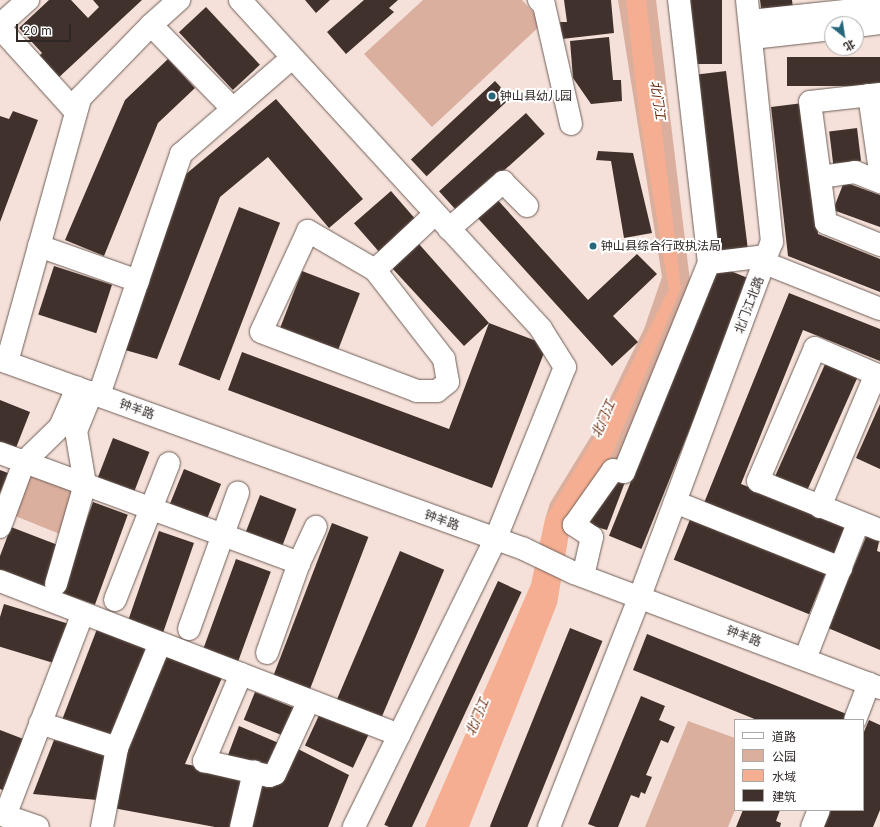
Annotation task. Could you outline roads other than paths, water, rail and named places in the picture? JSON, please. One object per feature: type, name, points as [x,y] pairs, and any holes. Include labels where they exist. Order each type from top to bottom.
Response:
[{"type":"street","points":[[0,24],[28,0]]},
{"type":"street","points":[[3,361],[39,246],[80,98],[151,25],[179,0]]},
{"type":"street","points":[[240,0],[541,329],[565,367],[494,540],[354,827]]},
{"type":"street","points":[[539,0],[544,5],[571,124]]},
{"type":"street","points":[[579,574],[592,537],[574,525],[613,470],[624,472],[709,263],[679,0]]},
{"type":"street","name":"北门江北路","points":[[549,827],[640,596],[772,242],[747,0]]},
{"type":"street","points":[[751,30],[880,7]]},
{"type":"street","points":[[864,25],[880,23]]},
{"type":"street","points":[[151,25],[233,109]]},
{"type":"street","points":[[0,28],[76,112]]},
{"type":"street","points":[[751,30],[824,29]]},
{"type":"street","points":[[56,584],[85,484],[76,432],[89,392],[138,281],[181,154],[292,58]]},
{"type":"street","points":[[880,171],[875,95],[810,102],[826,223],[880,245]]},
{"type":"street","points":[[820,177],[855,172],[880,182]]},
{"type":"street","points":[[375,270],[442,221],[503,182],[527,206]]},
{"type":"street","points":[[308,231],[375,270],[444,359],[448,382],[437,391],[417,391],[261,332],[308,231]]},
{"type":"street","points":[[39,246],[138,281]]},
{"type":"street","points":[[709,263],[766,260],[880,309]]},
{"type":"street","points":[[820,508],[878,375],[815,348],[758,481],[820,508],[858,524],[880,530]]},
{"type":"street","name":"钟羊路","points":[[3,361],[494,540],[524,549],[579,574],[805,659],[876,684]]},
{"type":"street","points":[[0,527],[24,462],[60,427],[89,392]]},
{"type":"street","points":[[0,453],[299,563]]},
{"type":"street","points":[[115,600],[169,463]]},
{"type":"street","points":[[189,629],[238,493]]},
{"type":"street","points":[[675,502],[841,568]]},
{"type":"street","points":[[805,659],[858,524]]},
{"type":"street","points":[[267,653],[299,563],[316,527]]},
{"type":"street","points":[[0,581],[399,735]]},
{"type":"street","points":[[38,827],[2,815],[83,613]]},
{"type":"street","points":[[102,827],[117,748],[160,643]]},
{"type":"street","points":[[241,674],[204,761],[254,772],[275,774],[309,700]]},
{"type":"street","points":[[856,719],[876,684]]},
{"type":"street","points":[[40,723],[117,748]]},
{"type":"street","points":[[241,827],[254,772]]},
{"type":"street","points":[[812,827],[819,811]]},
{"type":"water","name":"北门江","points":[[626,0],[646,0],[681,288],[606,469],[570,528],[557,604],[469,827],[425,827],[531,584],[545,519],[597,433],[669,289],[640,119]]},
{"type":"place","name":"钟山县幼儿园","points":[[492,96]]},
{"type":"place","name":"钟山县综合行政执法局","points":[[593,246]]}]
